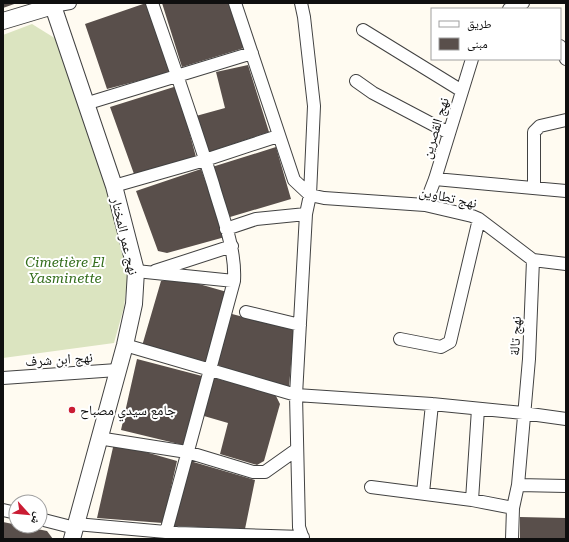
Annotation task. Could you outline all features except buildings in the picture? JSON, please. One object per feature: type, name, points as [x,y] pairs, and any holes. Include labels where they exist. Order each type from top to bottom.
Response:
[{"type":"street","points":[[3,21],[53,6],[70,3]]},
{"type":"street","points":[[152,3],[205,160],[232,246],[235,264],[234,281],[166,532]]},
{"type":"street","points":[[235,3],[278,136],[294,180],[310,195]]},
{"type":"street","points":[[48,522],[74,530],[166,532],[303,538],[298,527],[296,395],[306,214],[310,195],[314,106],[304,17],[301,3]]},
{"type":"street","points":[[512,8],[523,3]]},
{"type":"street","name":"نهج عمر المختار","points":[[53,6],[85,104],[144,272],[134,304],[125,345],[98,438],[74,530]]},
{"type":"street","points":[[363,30],[462,91]]},
{"type":"street","points":[[561,48],[566,58]]},
{"type":"street","points":[[85,104],[252,53]]},
{"type":"street","name":"نهج القصرين","points":[[425,205],[435,179],[472,60]]},
{"type":"street","points":[[356,81],[374,93],[449,133]]},
{"type":"street","points":[[534,188],[534,132],[540,126],[566,120]]},
{"type":"street","points":[[114,186],[205,160],[278,136]]},
{"type":"street","points":[[435,179],[566,191]]},
{"type":"street","name":"نهج تطاوين","points":[[310,195],[324,198],[425,205],[479,219],[533,260]]},
{"type":"street","points":[[226,229],[256,219],[306,214]]},
{"type":"street","points":[[400,339],[441,347],[450,342],[479,219]]},
{"type":"street","points":[[144,272],[232,246]]},
{"type":"street","points":[[533,260],[566,264]]},
{"type":"street","name":"نهج تالة","points":[[512,539],[513,508],[518,485],[523,413],[529,359],[533,260]]},
{"type":"street","points":[[144,272],[234,281]]},
{"type":"street","points":[[246,312],[300,325]]},
{"type":"street","points":[[125,345],[296,395],[432,404],[566,419]]},
{"type":"street","name":"نهج ابن شرف","points":[[3,378],[117,370]]},
{"type":"street","points":[[423,493],[432,404]]},
{"type":"street","points":[[472,500],[478,409]]},
{"type":"street","points":[[98,438],[187,452],[258,473],[264,472],[296,450]]},
{"type":"street","points":[[518,485],[566,486]]},
{"type":"street","points":[[371,487],[472,500],[513,508]]},
{"type":"green space","name":"Cimetière El Yasminette","points":[[32,24],[61,42],[125,247],[128,276],[124,307],[114,343],[3,358],[3,35]]},
{"type":"place","name":"جامع سيدي مصباح","points":[[72,410]]}]
